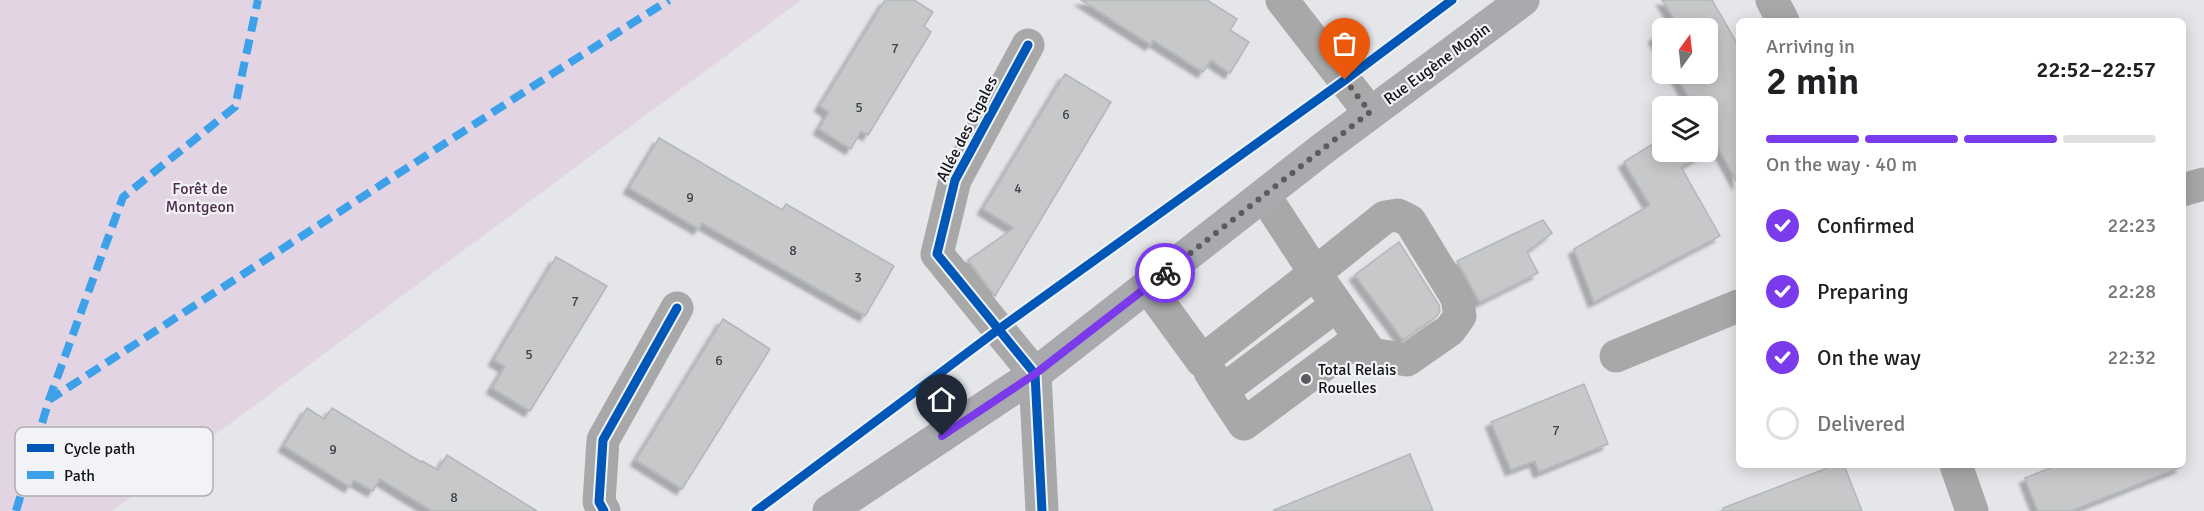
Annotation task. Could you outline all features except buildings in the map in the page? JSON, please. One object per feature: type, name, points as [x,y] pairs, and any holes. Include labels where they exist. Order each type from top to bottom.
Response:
[{"type":"main road","name":"Rue Eugène Mopin","points":[[829,511],[1035,374],[1370,112],[1523,0]]},
{"type":"street","points":[[1282,0],[1370,112]]},
{"type":"street","points":[[1772,0],[1781,18]]},
{"type":"street","name":"Allée des Cigales","points":[[1028,45],[955,180],[937,254],[1035,374]]},
{"type":"street","points":[[2186,189],[2204,184]]},
{"type":"street","points":[[1202,361],[1315,273],[1385,217],[1398,215],[1410,221],[1457,298],[1460,316],[1449,330],[1407,360],[1371,354],[1315,273],[1264,195]]},
{"type":"street","points":[[1148,286],[1244,424],[1360,338]]},
{"type":"street","points":[[1222,391],[1337,305]]},
{"type":"street","points":[[1616,356],[1736,307]]},
{"type":"street","points":[[604,511],[598,502],[603,440],[677,308]]},
{"type":"street","points":[[1035,374],[1042,511]]},
{"type":"street","points":[[1957,468],[1972,511]]},
{"type":"green space","name":"Forêt de Montgeon","points":[[0,0],[801,0],[213,436],[213,427],[15,427],[15,496],[132,496],[112,511],[0,511]]},
{"type":"marked path","points":[[49,400],[123,197],[235,107],[258,0]]},
{"type":"marked path","points":[[41,427],[49,400],[669,0]]},
{"type":"marked path","points":[[16,511],[20,496]]},
{"type":"cycle path","points":[[756,511],[999,329],[1345,80],[1452,0]]},
{"type":"cycle path","points":[[1028,45],[955,180],[937,254],[1035,374],[1042,511]]},
{"type":"cycle path","points":[[604,511],[599,502],[603,440],[677,308]]},
{"type":"way so far","points":[[1165,273],[1370,112],[1345,80]]},
{"type":"place","name":"Total Relais Rouelles","points":[[1306,379]]},
{"type":"route","points":[[942,436],[1035,374],[1165,273]]}]
